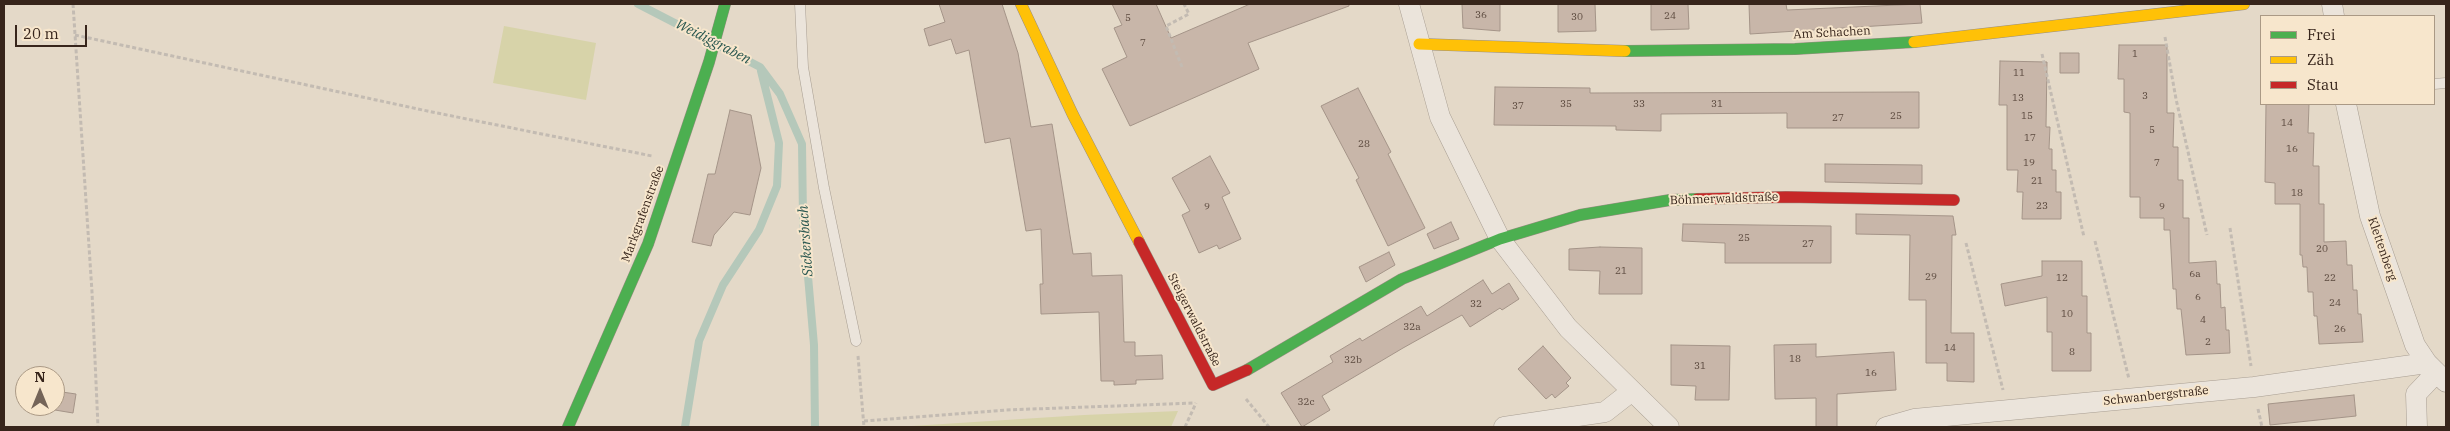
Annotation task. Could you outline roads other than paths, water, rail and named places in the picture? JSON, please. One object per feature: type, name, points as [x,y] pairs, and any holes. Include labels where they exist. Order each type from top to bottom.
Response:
[{"type":"street","name":"Markgrafenstraße","points":[[568,427],[648,244],[709,62],[725,4]]},
{"type":"street","name":"Steigerwaldstraße","points":[[1021,4],[1073,116],[1212,385],[1249,369],[1402,279],[1500,239]]},
{"type":"street","points":[[1409,4],[1440,117],[1500,239],[1568,328],[1669,427]]},
{"type":"street","name":"Am Schachen","points":[[1419,44],[1606,51],[1786,50],[1920,42],[2161,12],[2244,4]]},
{"type":"street","name":"Klettenberg","points":[[2346,105],[2370,216],[2415,345],[2437,373]]},
{"type":"street","name":"Böhmerwaldstraße","points":[[1500,239],[1580,214],[1670,200],[1786,197],[1954,200]]},
{"type":"street","points":[[2417,427],[2416,394],[2437,373]]},
{"type":"street","name":"Schwanbergstraße","points":[[1886,427],[1914,419],[2254,387],[2437,373]]},
{"type":"street","points":[[1504,427],[1605,412],[1632,391]]},
{"type":"lane","points":[[800,4],[803,66],[824,188],[856,341]]},
{"type":"waterway","name":"Sickersbach","points":[[638,4],[760,67],[780,94],[802,144],[803,219],[814,345],[815,427]]},
{"type":"waterway","points":[[685,427],[699,341],[723,285],[759,230],[777,186],[779,143],[761,71]]},
{"type":"water label","name":"Weidiggraben","points":[[713,42]]}]
